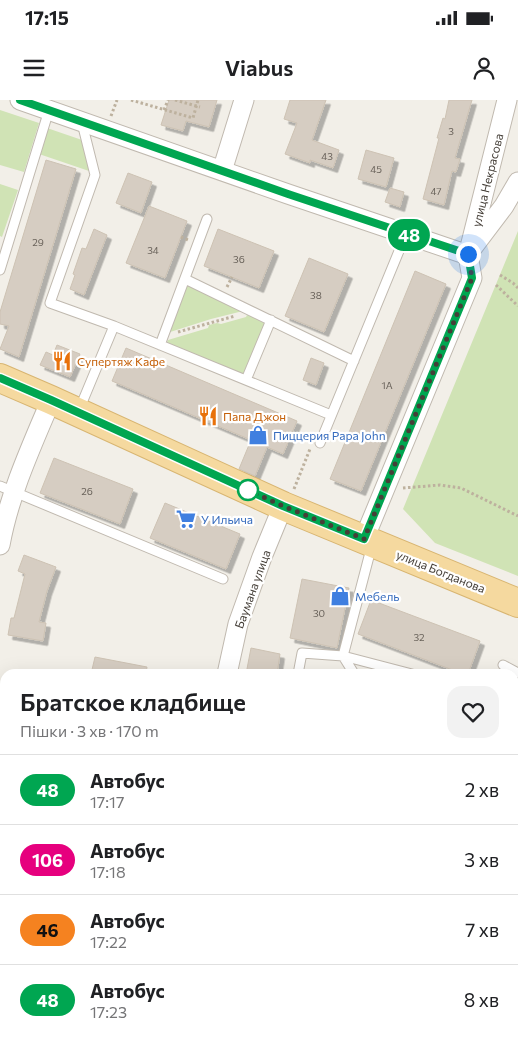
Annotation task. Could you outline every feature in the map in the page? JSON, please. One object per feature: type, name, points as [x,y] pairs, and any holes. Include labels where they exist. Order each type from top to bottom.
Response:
[{"type":"main road","name":"улица Богданова","points":[[0,378],[287,501],[368,541],[518,603]]},
{"type":"street","points":[[20,100],[468,254],[504,206],[518,182]]},
{"type":"street","points":[[222,171],[244,100]]},
{"type":"street","name":"улица Некрасова","points":[[368,541],[384,488],[472,278],[468,254],[507,100]]},
{"type":"street","points":[[0,545],[4,526],[7,489],[26,459],[51,400]]},
{"type":"street","name":"Баумана улица","points":[[228,669],[238,624],[262,557],[287,501]]},
{"type":"lane","points":[[0,270],[49,110]]},
{"type":"lane","points":[[82,122],[95,175],[50,302],[114,326],[332,415]]},
{"type":"lane","points":[[160,345],[207,219]]},
{"type":"lane","points":[[320,443],[406,234]]},
{"type":"lane","points":[[185,278],[354,361]]},
{"type":"lane","points":[[246,380],[271,320]]},
{"type":"lane","points":[[78,412],[114,326]]},
{"type":"lane","points":[[7,489],[223,580]]},
{"type":"lane","points":[[351,669],[343,656],[368,541]]},
{"type":"lane","points":[[299,669],[302,653],[343,656],[393,669]]},
{"type":"lane","points":[[503,665],[510,669]]},
{"type":"path","points":[[112,114],[117,100]]},
{"type":"path","points":[[131,100],[176,115],[195,119],[198,100]]},
{"type":"path","points":[[164,110],[168,100]]},
{"type":"path","points":[[175,100],[198,107]]},
{"type":"path","points":[[500,276],[514,283],[518,288]]},
{"type":"path","points":[[496,285],[518,306]]},
{"type":"path","points":[[164,336],[252,311]]},
{"type":"path","points":[[287,501],[312,444],[320,443]]},
{"type":"path","points":[[384,488],[440,485],[461,488],[518,516]]},
{"type":"green space","points":[[0,110],[39,123],[24,172],[0,165]]},
{"type":"green space","points":[[47,128],[82,140],[89,171],[39,154]]},
{"type":"green space","points":[[0,184],[18,190],[2,237],[0,236]]},
{"type":"green space","points":[[518,231],[518,576],[435,543],[403,509]]},
{"type":"green space","points":[[186,282],[243,311],[167,333]]},
{"type":"green space","points":[[247,315],[252,315],[267,322],[244,375],[166,344],[168,340],[208,328],[209,325],[221,324],[246,317]]},
{"type":"building","points":[[169,100],[217,100],[209,127],[186,121],[183,131],[161,125]]},
{"type":"building","points":[[290,100],[326,100],[312,140],[339,150],[333,168],[310,160],[310,163],[285,154],[297,123],[284,119]]},
{"type":"building","points":[[449,100],[472,100],[455,158],[460,159],[456,172],[452,171],[444,205],[423,199],[439,138],[437,138],[443,118],[445,119]]},
{"type":"building","points":[[366,150],[394,158],[386,187],[358,179]]},
{"type":"building","points":[[46,160],[76,169],[19,357],[0,349],[9,326],[0,324],[0,312]]},
{"type":"building","points":[[128,173],[152,182],[141,213],[116,203]]},
{"type":"building","points":[[390,188],[404,192],[400,207],[385,202]]},
{"type":"building","points":[[149,206],[187,221],[165,278],[126,263]]},
{"type":"building","points":[[94,229],[107,235],[84,295],[70,289],[82,248],[86,249]]},
{"type":"building","points":[[218,229],[274,251],[259,288],[204,266]]},
{"type":"building","points":[[309,258],[348,274],[324,332],[285,316]]},
{"type":"building","points":[[415,271],[446,284],[361,491],[330,479]]},
{"type":"building","points":[[57,345],[80,354],[70,377],[40,365],[46,352],[53,355]]},
{"type":"building","points":[[126,348],[297,421],[283,454],[267,447],[255,476],[239,469],[251,440],[112,381]]},
{"type":"building","points":[[311,358],[324,363],[316,385],[303,380]]},
{"type":"building","points":[[54,458],[133,489],[120,524],[40,493]]},
{"type":"building","points":[[165,503],[240,534],[226,569],[150,538]]},
{"type":"building","points":[[24,555],[56,567],[47,591],[39,622],[46,623],[43,641],[8,635],[11,618],[14,618],[25,574],[18,571]]},
{"type":"building","points":[[302,579],[349,588],[337,648],[290,638]]},
{"type":"building","points":[[371,600],[480,641],[470,669],[450,669],[358,634]]},
{"type":"building","points":[[251,648],[280,654],[278,669],[247,669]]},
{"type":"building","points":[[95,657],[147,667],[147,669],[92,669]]},
{"type":"bus line","name":"48","points":[[0,378],[283,506],[364,539],[472,278],[468,254],[288,194],[20,100]]},
{"type":"place","name":"Супертяж Кафе","points":[[62,361]]},
{"type":"place","name":"Папа Джон","points":[[208,416]]},
{"type":"place","name":"Пиццерия Papa John","points":[[258,435]]},
{"type":"place","name":"У Ильича","points":[[186,519]]},
{"type":"place","name":"Мебель","points":[[340,596]]},
{"type":"route","points":[[248,490],[364,539],[472,278],[468,254]]}]
